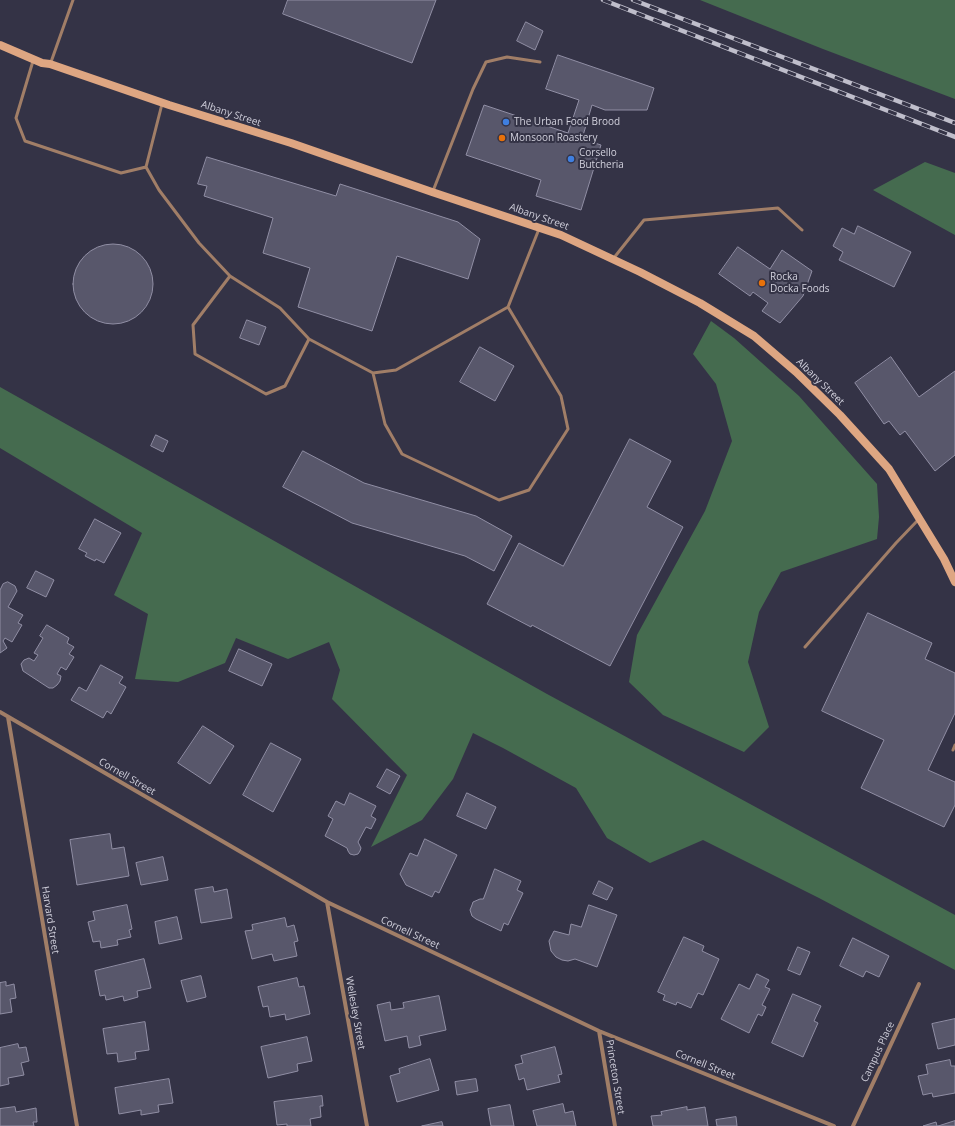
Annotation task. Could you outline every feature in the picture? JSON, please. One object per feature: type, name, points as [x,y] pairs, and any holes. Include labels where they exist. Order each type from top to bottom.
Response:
[{"type":"main road","name":"Albany Street","points":[[0,45],[42,63],[50,64],[162,102],[291,143],[561,235],[700,302],[754,336],[796,372],[840,415],[889,469],[944,559],[955,582]]},
{"type":"street","name":"Cornell Street","points":[[0,712],[327,902],[599,1031],[834,1126]]},
{"type":"street","name":"Harvard Street","points":[[8,717],[77,1126]]},
{"type":"street","name":"Wellesley Street","points":[[327,902],[367,1126]]},
{"type":"street","name":"Campus Place","points":[[852,1126],[919,984]]},
{"type":"street","name":"Princeton Street","points":[[599,1031],[615,1126]]},
{"type":"lane","points":[[50,64],[73,0]]},
{"type":"lane","points":[[432,192],[473,89],[486,62],[507,57],[540,62]]},
{"type":"lane","points":[[34,59],[16,118],[24,141],[121,173],[146,167]]},
{"type":"lane","points":[[162,102],[146,167],[159,190],[199,243],[230,276],[280,308],[309,339],[373,373],[396,370],[508,307],[539,227]]},
{"type":"lane","points":[[613,259],[644,220],[778,208],[802,230]]},
{"type":"lane","points":[[230,276],[193,325],[195,354],[266,394],[285,386],[309,339]]},
{"type":"lane","points":[[373,373],[385,424],[402,454],[499,500],[529,490],[568,429],[561,396],[508,307]]},
{"type":"lane","points":[[805,647],[919,518]]},
{"type":"lane","points":[[952,750],[955,745]]},
{"type":"green space","points":[[700,0],[955,0],[955,99],[823,49]]},
{"type":"green space","points":[[925,162],[955,173],[955,235],[873,190]]},
{"type":"green space","points":[[711,321],[734,338],[799,396],[877,484],[879,517],[877,539],[781,572],[759,612],[748,662],[769,727],[744,752],[663,715],[629,682],[637,635],[705,511],[732,441],[716,384],[693,354]]},
{"type":"green space","points":[[0,387],[547,694],[955,915],[955,970],[819,898],[703,840],[650,863],[607,838],[576,788],[473,733],[453,779],[422,820],[371,847],[407,775],[332,699],[340,670],[329,642],[288,659],[236,638],[225,663],[178,682],[135,679],[148,614],[114,595],[142,533],[0,448]]},
{"type":"building","points":[[288,0],[436,0],[412,63],[283,14]]},
{"type":"building","points":[[526,22],[543,31],[535,50],[517,41]]},
{"type":"building","name":"The Urban Food Brood","points":[[558,55],[654,88],[647,110],[605,110],[592,105],[582,139],[601,145],[581,210],[536,196],[541,180],[466,155],[484,105],[568,133],[579,100],[546,89]]},
{"type":"building","points":[[207,157],[336,196],[340,184],[458,222],[480,239],[468,279],[397,256],[372,331],[298,307],[310,268],[263,253],[273,218],[204,196],[207,186],[198,184]]},
{"type":"building","points":[[858,226],[911,252],[894,287],[839,260],[843,252],[833,246],[842,228],[854,234]]},
{"type":"building","points":[[105,244],[121,244],[142,255],[153,276],[153,292],[142,313],[121,324],[105,324],[91,318],[84,313],[79,306],[73,292],[73,276],[79,262],[84,255],[91,250]]},
{"type":"building","points":[[738,247],[770,269],[782,250],[812,271],[803,296],[780,323],[762,311],[768,303],[753,292],[750,296],[719,274]]},
{"type":"building","points":[[247,320],[266,327],[259,345],[240,338]]},
{"type":"building","points":[[480,347],[514,366],[495,401],[460,382]]},
{"type":"building","points":[[891,357],[919,397],[955,371],[955,455],[935,471],[905,431],[900,435],[889,421],[884,424],[855,383]]},
{"type":"building","points":[[156,435],[168,441],[163,452],[151,446]]},
{"type":"building","points":[[630,439],[671,461],[647,507],[683,527],[610,666],[532,625],[531,627],[487,604],[519,543],[563,566]]},
{"type":"building","points":[[303,451],[364,483],[476,516],[512,536],[494,571],[465,556],[352,523],[283,487]]},
{"type":"building","points":[[95,519],[121,533],[104,563],[96,559],[95,561],[85,556],[87,553],[79,549]]},
{"type":"building","points":[[36,571],[54,580],[46,597],[27,588]]},
{"type":"building","points":[[8,582],[15,586],[17,591],[8,607],[23,615],[18,623],[22,625],[12,642],[5,638],[3,641],[7,648],[0,653],[0,590],[3,584]]},
{"type":"building","points":[[868,613],[932,643],[925,659],[955,673],[955,713],[928,770],[955,782],[955,805],[944,827],[861,788],[884,740],[822,711]]},
{"type":"building","points":[[47,625],[69,638],[67,643],[74,647],[69,654],[74,657],[66,670],[61,667],[57,674],[61,676],[60,681],[53,688],[49,688],[23,671],[21,664],[24,660],[29,658],[34,661],[38,655],[34,653],[43,638],[40,636]]},
{"type":"building","points":[[239,649],[272,664],[262,686],[229,671]]},
{"type":"building","points":[[101,665],[123,677],[119,683],[126,687],[111,714],[107,711],[103,718],[71,700],[79,687],[86,691]]},
{"type":"building","points":[[203,726],[234,746],[210,784],[178,763]]},
{"type":"building","points":[[271,743],[301,759],[273,812],[243,795]]},
{"type":"building","points":[[387,769],[400,776],[390,794],[377,787]]},
{"type":"building","points":[[350,793],[376,806],[371,816],[376,819],[371,829],[366,827],[358,842],[361,848],[360,851],[358,854],[354,855],[350,854],[347,848],[325,836],[333,819],[328,816],[336,801],[344,805]]},
{"type":"building","points":[[467,793],[496,807],[486,829],[457,816]]},
{"type":"building","points":[[110,834],[112,849],[124,847],[129,876],[77,885],[70,840]]},
{"type":"building","points":[[425,839],[457,855],[439,893],[435,891],[432,897],[406,885],[400,874],[410,853],[417,856]]},
{"type":"building","points":[[163,857],[168,880],[141,885],[136,863]]},
{"type":"building","points":[[495,869],[521,881],[517,890],[523,893],[508,925],[504,923],[501,931],[476,919],[472,916],[470,910],[473,902],[483,899]]},
{"type":"building","points":[[599,881],[613,888],[607,900],[593,894]]},
{"type":"building","points":[[213,887],[214,892],[227,889],[232,918],[201,923],[195,890]]},
{"type":"building","points":[[127,905],[132,929],[129,930],[131,937],[117,940],[118,945],[101,948],[100,941],[93,942],[88,922],[95,920],[93,912]]},
{"type":"building","points":[[589,905],[617,915],[597,967],[575,959],[568,961],[556,957],[551,951],[549,941],[554,931],[569,935],[571,924],[581,927]]},
{"type":"building","points":[[177,917],[182,939],[159,944],[155,922]]},
{"type":"building","points":[[285,918],[287,927],[294,925],[298,941],[294,942],[297,956],[274,961],[272,954],[252,959],[245,931],[253,930],[252,925]]},
{"type":"building","points":[[684,937],[704,946],[702,951],[719,959],[703,995],[698,993],[691,1008],[677,1002],[676,1005],[663,1000],[665,995],[658,992]]},
{"type":"building","points":[[853,938],[889,956],[879,977],[866,971],[863,977],[840,966]]},
{"type":"building","points":[[798,947],[810,952],[800,975],[788,970]]},
{"type":"building","points":[[144,959],[151,988],[137,991],[138,997],[124,1001],[123,996],[106,1000],[105,995],[100,996],[95,971]]},
{"type":"building","points":[[757,974],[769,980],[765,987],[770,989],[762,1005],[766,1007],[762,1016],[758,1014],[749,1033],[721,1019],[739,984],[749,989]]},
{"type":"building","points":[[201,976],[206,997],[187,1002],[181,981]]},
{"type":"building","points":[[297,978],[299,987],[304,986],[310,1014],[286,1020],[285,1014],[270,1017],[268,1006],[263,1007],[258,987]]},
{"type":"building","points":[[6,982],[6,986],[14,984],[16,998],[10,999],[12,1012],[0,1014],[0,983]]},
{"type":"building","points":[[793,994],[821,1006],[814,1021],[818,1023],[803,1057],[772,1043]]},
{"type":"building","points":[[439,996],[446,1030],[419,1036],[421,1045],[409,1048],[407,1036],[385,1041],[377,1005],[390,1002],[391,1010],[404,1008],[403,1003]]},
{"type":"building","points":[[955,1019],[955,1045],[938,1049],[932,1024]]},
{"type":"building","points":[[145,1022],[149,1050],[135,1052],[136,1059],[118,1062],[117,1053],[107,1054],[103,1029]]},
{"type":"building","points":[[307,1037],[312,1061],[297,1064],[298,1071],[268,1078],[261,1047]]},
{"type":"building","points":[[18,1044],[19,1048],[26,1047],[29,1061],[21,1063],[24,1075],[8,1078],[9,1084],[0,1086],[0,1048]]},
{"type":"building","points":[[555,1047],[562,1074],[558,1075],[560,1082],[527,1090],[524,1078],[519,1080],[515,1065],[523,1063],[521,1056]]},
{"type":"building","points":[[430,1059],[439,1090],[397,1102],[390,1076],[400,1073],[399,1069]]},
{"type":"building","points":[[950,1060],[951,1066],[955,1066],[955,1093],[933,1097],[932,1093],[923,1095],[918,1076],[928,1074],[926,1065]]},
{"type":"building","points":[[169,1079],[173,1103],[158,1105],[159,1112],[141,1115],[141,1110],[119,1114],[115,1088]]},
{"type":"building","points":[[476,1079],[478,1091],[457,1095],[455,1082]]},
{"type":"building","points":[[322,1096],[323,1106],[320,1106],[321,1117],[310,1119],[311,1126],[287,1126],[287,1124],[277,1125],[274,1102]]},
{"type":"building","points":[[563,1104],[565,1113],[573,1111],[576,1126],[537,1126],[533,1111]]},
{"type":"building","points":[[510,1105],[514,1126],[491,1126],[488,1109]]},
{"type":"building","points":[[15,1107],[16,1112],[36,1108],[37,1122],[33,1122],[34,1126],[0,1126],[0,1109]]},
{"type":"building","points":[[687,1107],[687,1110],[705,1107],[708,1126],[653,1126],[651,1116],[662,1115],[661,1112]]},
{"type":"building","points":[[736,1117],[737,1126],[717,1126],[716,1120]]},
{"type":"building","points":[[955,1121],[955,1126],[937,1126]]},
{"type":"building","points":[[442,1122],[443,1126],[422,1126]]},
{"type":"building","points":[[936,1122],[937,1126],[923,1126]]},
{"type":"railway","points":[[603,0],[955,137]]},
{"type":"railway","points":[[633,0],[955,123]]},
{"type":"place","name":"The Urban Food Brood","points":[[506,122]]},
{"type":"place","name":"Monsoon Roastery","points":[[502,138]]},
{"type":"place","name":"Corsello Butcheria","points":[[571,159]]},
{"type":"place","name":"Rocka Docka Foods","points":[[762,283]]}]
